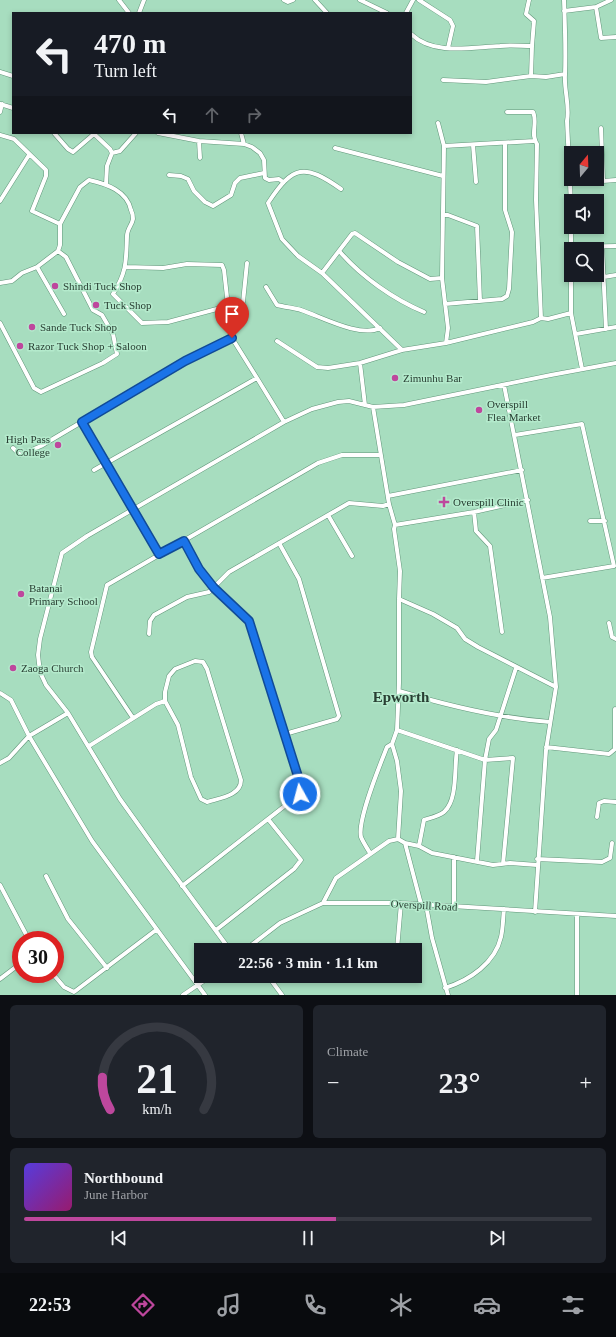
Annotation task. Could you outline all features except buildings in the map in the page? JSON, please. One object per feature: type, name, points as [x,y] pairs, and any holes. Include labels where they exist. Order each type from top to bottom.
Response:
[{"type":"street","points":[[119,0],[128,12]]},
{"type":"street","points":[[139,12],[144,0]]},
{"type":"street","points":[[284,0],[288,2],[293,0]]},
{"type":"street","points":[[315,0],[326,12]]},
{"type":"street","points":[[360,0],[385,12]]},
{"type":"street","points":[[407,12],[413,0]]},
{"type":"street","points":[[420,0],[450,20],[453,26],[448,48]]},
{"type":"street","points":[[529,0],[526,14],[534,21],[531,76]]},
{"type":"street","points":[[564,0],[565,74],[566,99],[569,109],[567,121],[570,194]]},
{"type":"street","points":[[564,11],[596,7],[611,0]]},
{"type":"street","points":[[596,7],[601,38],[616,37]]},
{"type":"street","points":[[412,35],[418,41],[448,48],[502,45],[532,46]]},
{"type":"street","points":[[0,72],[12,76]]},
{"type":"street","points":[[443,80],[486,82],[531,76],[546,77],[565,74]]},
{"type":"street","points":[[0,112],[1,104],[12,108]]},
{"type":"street","points":[[507,112],[532,112],[535,116],[534,141],[537,144],[536,200],[540,318]]},
{"type":"street","points":[[438,124],[444,146],[442,278],[448,328],[446,343]]},
{"type":"street","points":[[601,128],[603,181],[616,180]]},
{"type":"street","points":[[55,134],[68,149],[73,152],[93,134],[102,140],[112,153]]},
{"type":"street","points":[[112,153],[120,151],[135,134]]},
{"type":"street","points":[[163,134],[199,141],[244,144],[260,153],[264,160],[265,178],[269,180],[279,179],[283,182]]},
{"type":"street","points":[[241,134],[244,144]]},
{"type":"street","points":[[0,135],[14,139],[46,170],[46,176],[32,211],[60,224]]},
{"type":"street","points":[[199,141],[200,158]]},
{"type":"street","points":[[444,146],[534,141]]},
{"type":"street","points":[[446,304],[502,299],[507,296],[509,289],[512,232],[505,210],[505,143]]},
{"type":"street","points":[[473,145],[476,182]]},
{"type":"street","points":[[335,148],[443,176]]},
{"type":"street","points":[[106,184],[107,166],[112,153]]},
{"type":"street","points":[[0,201],[29,154]]},
{"type":"street","points":[[341,189],[325,178],[303,170],[295,173],[283,182],[268,203],[282,239],[298,256],[322,273],[402,350]]},
{"type":"street","points":[[169,175],[181,176],[188,179],[194,191],[205,202],[213,206],[230,195],[235,183],[240,178],[264,173]]},
{"type":"street","points":[[0,283],[12,281],[22,273],[37,267],[58,251],[60,245],[60,224],[80,187],[89,180],[106,184],[122,193],[130,203],[133,219],[127,232],[126,267],[122,280],[113,294],[142,323],[168,322],[243,302],[247,263]]},
{"type":"street","points":[[444,215],[448,215],[477,226],[480,301]]},
{"type":"street","points":[[322,273],[340,252],[352,234],[355,233],[398,262],[430,279],[442,278]]},
{"type":"street","points":[[604,246],[616,246]]},
{"type":"street","points":[[0,322],[34,388],[41,392],[103,363],[117,354],[113,334],[102,315],[93,310],[66,257],[58,251]]},
{"type":"street","points":[[340,252],[383,290],[406,305],[424,312]]},
{"type":"street","points":[[126,267],[163,268],[187,264],[222,265],[224,270],[228,306]]},
{"type":"street","points":[[37,267],[64,314]]},
{"type":"street","points":[[606,329],[604,276],[616,275]]},
{"type":"street","points":[[571,282],[571,313],[582,369]]},
{"type":"street","points":[[266,287],[277,305],[301,310],[345,327],[374,331],[380,328]]},
{"type":"street","points":[[277,341],[317,367],[328,368],[360,363],[402,350],[446,343],[533,322],[540,318],[548,319],[571,313]]},
{"type":"street","points":[[576,334],[616,327]]},
{"type":"street","points":[[13,448],[20,455],[41,446],[185,361],[232,338],[284,422]]},
{"type":"street","points":[[360,363],[365,405]]},
{"type":"street","points":[[225,943],[182,886],[120,799],[89,746],[68,713],[43,679],[40,672],[38,655],[40,639],[61,556],[67,548],[132,509],[284,422],[312,409],[338,402],[349,402],[373,407],[404,405],[616,363]]},
{"type":"street","points":[[94,470],[257,378]]},
{"type":"street","points":[[504,385],[550,617],[556,687],[546,747],[537,859],[535,912]]},
{"type":"street","points":[[373,407],[389,504],[395,525],[394,529],[400,571],[399,691],[397,730],[392,744],[397,761],[401,791],[398,839]]},
{"type":"street","points":[[82,422],[159,554]]},
{"type":"street","points":[[515,435],[582,424],[614,566],[542,578]]},
{"type":"street","points":[[132,718],[92,657],[91,652],[107,585],[318,463],[342,455],[380,455]]},
{"type":"street","points":[[388,496],[522,470]]},
{"type":"street","points":[[395,525],[474,512],[528,500]]},
{"type":"street","points":[[149,634],[150,622],[154,615],[187,597],[209,592],[214,588],[219,580],[229,572],[349,503],[383,506],[389,504]]},
{"type":"street","points":[[474,512],[476,531],[490,546],[502,632]]},
{"type":"street","points":[[328,515],[352,556]]},
{"type":"street","points":[[590,521],[605,521]]},
{"type":"street","points":[[182,886],[300,794],[301,786],[249,621],[214,588],[199,569],[184,541]]},
{"type":"street","points":[[279,543],[299,579],[339,716],[337,719],[285,734]]},
{"type":"street","points":[[399,599],[433,614],[457,628],[465,639],[478,647],[516,668],[556,687]]},
{"type":"street","points":[[609,623],[612,637],[616,639]]},
{"type":"street","points":[[195,661],[203,662],[207,668],[241,780],[241,787],[237,791],[207,802],[201,799],[191,777],[178,725],[165,701],[165,692],[169,676],[175,669],[195,661]]},
{"type":"street","points":[[476,861],[484,760],[489,739],[496,730],[516,668]]},
{"type":"street","points":[[399,691],[457,708],[500,717],[550,722]]},
{"type":"street","points":[[0,693],[11,700],[29,736],[92,842],[205,995]]},
{"type":"street","points":[[89,746],[132,718],[156,704],[165,701]]},
{"type":"street","points":[[546,747],[609,754],[616,749],[615,709]]},
{"type":"street","points":[[0,764],[9,758],[29,736],[68,713]]},
{"type":"street","points":[[397,730],[484,760],[513,758],[503,864]]},
{"type":"street","points":[[370,854],[361,837],[361,827],[372,783],[387,747],[392,744]]},
{"type":"street","points":[[419,846],[424,820],[443,813],[449,806],[454,791],[454,764],[457,750]]},
{"type":"street","points":[[597,817],[599,803],[604,801],[616,802]]},
{"type":"street","points":[[216,930],[294,869],[301,860],[268,819]]},
{"type":"street","points":[[323,903],[336,878],[389,841],[398,839],[405,843],[419,846],[432,853],[493,865],[537,864]]},
{"type":"street","points":[[405,843],[421,904]]},
{"type":"street","points":[[537,859],[602,862],[610,858],[612,843]]},
{"type":"street","points":[[454,857],[454,906]]},
{"type":"street","points":[[46,876],[68,918],[107,968]]},
{"type":"street","points":[[0,885],[24,931]]},
{"type":"street","name":"Overspill Road","points":[[255,943],[280,923],[323,903],[401,903],[616,916]]},
{"type":"street","points":[[398,943],[401,903]]},
{"type":"street","points":[[426,905],[432,938],[448,995]]},
{"type":"street","points":[[446,988],[478,971],[495,954],[501,937],[504,909]]},
{"type":"street","points":[[577,914],[577,995]]},
{"type":"street","points":[[61,983],[64,987],[74,992],[156,930]]},
{"type":"street","points":[[0,979],[12,970]]},
{"type":"street","points":[[183,995],[202,983]]},
{"type":"street","points":[[273,983],[282,995]]},
{"type":"place","name":"Shindi Tuck Shop","points":[[55,286]]},
{"type":"place","name":"Tuck Shop","points":[[96,305]]},
{"type":"place","name":"Sande Tuck Shop","points":[[32,327]]},
{"type":"place","name":"Razor Tuck Shop + Saloon","points":[[20,346]]},
{"type":"place","name":"Zimunhu Bar","points":[[395,378]]},
{"type":"place","name":"Overspill Flea Market","points":[[479,410]]},
{"type":"place","name":"High Pass College","points":[[58,445]]},
{"type":"place","name":"Overspill Clinic","points":[[444,502]]},
{"type":"place","name":"Batanai Primary School","points":[[21,594]]},
{"type":"place","name":"Zaoga Church","points":[[13,668]]},
{"type":"district","name":"Epworth","points":[[401,697]]},
{"type":"route","points":[[232,338],[185,361],[82,422],[159,554],[184,541],[199,569],[214,588],[249,621],[301,786],[300,794]]}]
